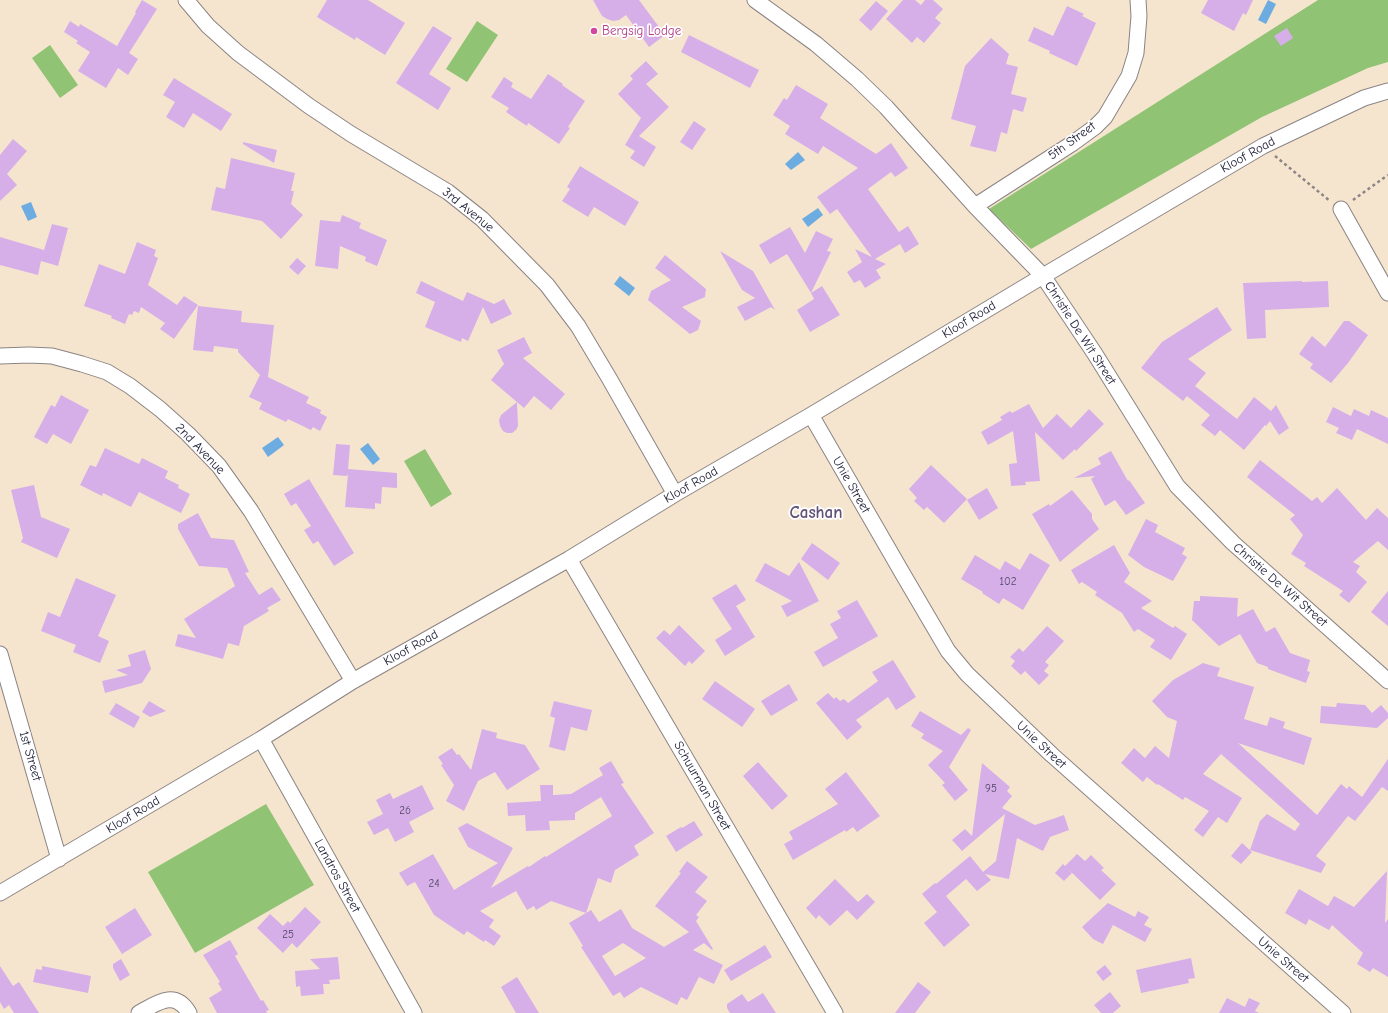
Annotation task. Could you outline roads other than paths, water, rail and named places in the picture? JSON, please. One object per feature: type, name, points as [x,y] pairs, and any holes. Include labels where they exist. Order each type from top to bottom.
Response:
[{"type":"street","name":"3rd Avenue","points":[[186,0],[208,26],[238,53],[309,106],[351,134],[448,192],[488,224],[547,286],[578,326],[610,378],[675,494]]},
{"type":"street","name":"Christie De Wit Street","points":[[755,0],[816,44],[857,79],[886,107],[975,206],[1043,276],[1095,354],[1177,486],[1233,542],[1388,680]]},
{"type":"street","name":"5th Street","points":[[975,206],[1073,143],[1105,117],[1129,76],[1136,53],[1138,0]]},
{"type":"street","name":"Kloof Road","points":[[0,893],[60,859],[261,739],[353,681],[569,559],[675,494],[811,415],[1263,146],[1364,98],[1388,91]]},
{"type":"street","points":[[1341,209],[1388,293]]},
{"type":"street","name":"2nd Avenue","points":[[0,356],[52,356],[107,372],[142,395],[188,434],[220,466],[251,511],[353,681]]},
{"type":"street","name":"Unie Street","points":[[811,415],[944,644],[967,674],[1052,755],[1344,1013]]},
{"type":"street","name":"Schuurman Street","points":[[569,559],[835,1013]]},
{"type":"street","name":"1st Street","points":[[0,654],[60,859]]},
{"type":"street","name":"Landros Street","points":[[261,739],[414,1013]]},
{"type":"street","points":[[139,1013],[162,1000],[170,999],[178,1002],[189,1013]]},
{"type":"water","points":[[1268,0],[1276,4],[1266,24],[1258,20]]},
{"type":"water","points":[[798,152],[805,160],[791,170],[785,164]]},
{"type":"water","points":[[31,202],[37,217],[28,221],[21,206]]},
{"type":"water","points":[[818,208],[823,215],[808,227],[802,219]]},
{"type":"water","points":[[620,276],[635,288],[629,296],[614,284]]},
{"type":"water","points":[[278,437],[284,445],[268,457],[262,448]]},
{"type":"water","points":[[368,443],[380,459],[373,465],[360,449]]},
{"type":"place","name":"Bergsig Lodge","points":[[594,31]]},
{"type":"district","name":"Cashan","points":[[816,513]]}]
